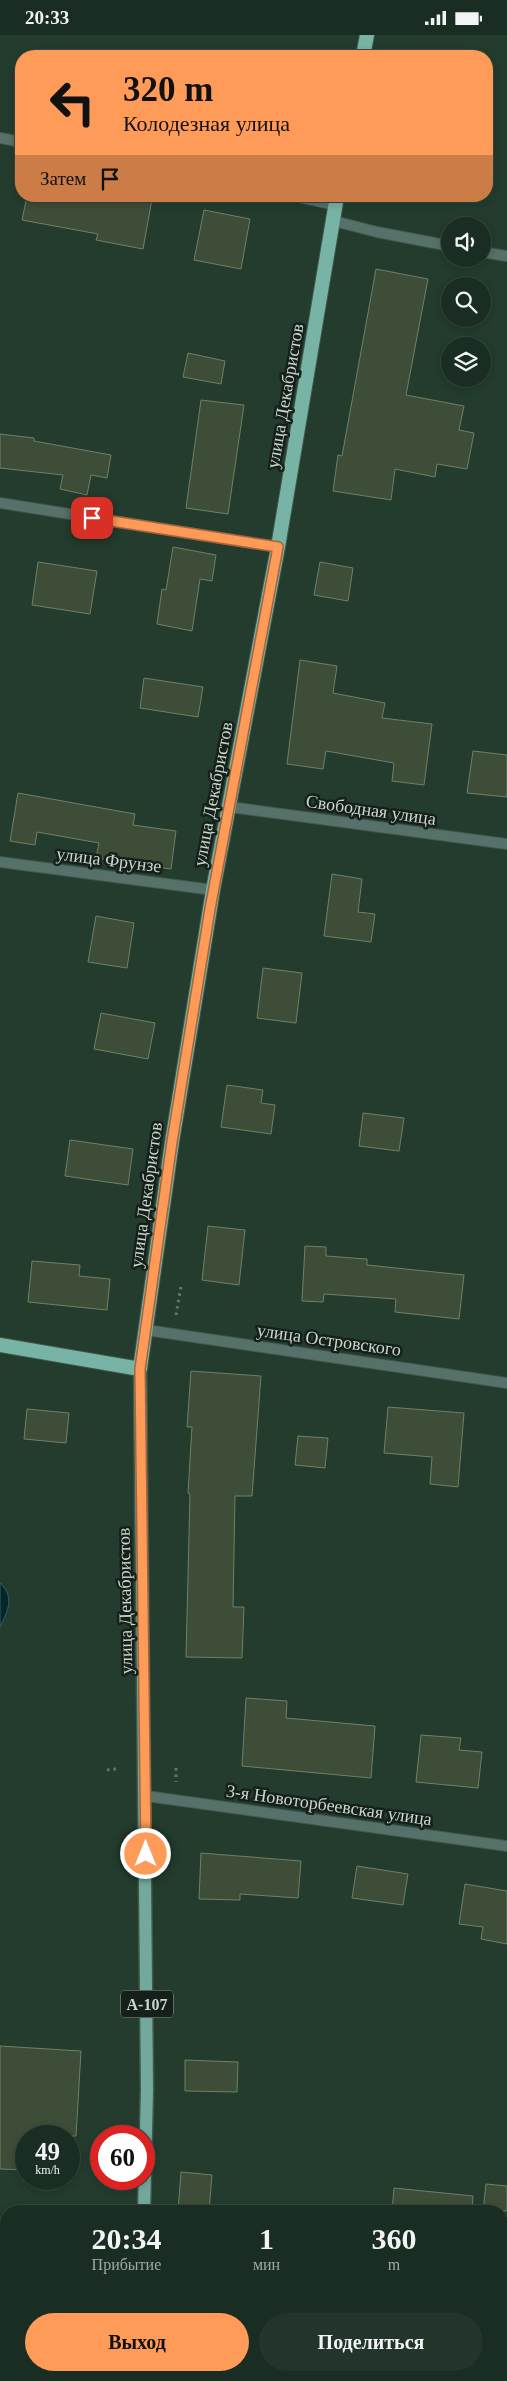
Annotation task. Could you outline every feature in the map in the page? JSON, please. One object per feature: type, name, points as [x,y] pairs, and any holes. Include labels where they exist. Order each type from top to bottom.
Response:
[{"type":"highway","points":[[364,50],[367,35]]},
{"type":"highway","name":"улица Декабристов","points":[[140,1369],[172,1142],[213,890],[278,547],[336,202]]},
{"type":"highway","points":[[0,1345],[140,1369]]},
{"type":"main road","name":"улица Декабристов","points":[[140,1369],[148,2090],[144,2205]]},
{"type":"street","points":[[0,138],[15,141]]},
{"type":"street","points":[[334,221],[377,232],[441,243]]},
{"type":"street","points":[[491,253],[507,256]]},
{"type":"street","points":[[0,503],[278,547]]},
{"type":"street","name":"Свободная улица","points":[[230,807],[507,844]]},
{"type":"street","name":"улица Фрунзе","points":[[0,862],[213,890]]},
{"type":"street","name":"улица Островского","points":[[146,1330],[507,1383]]},
{"type":"street","name":"3-я Новоторбеевская улица","points":[[146,1796],[507,1846]]},
{"type":"path","points":[[173,1334],[181,1286]]},
{"type":"path","points":[[107,1770],[117,1769]]},
{"type":"water","points":[[0,1583],[5,1588],[9,1604],[0,1627]]},
{"type":"building","points":[[26,202],[151,202],[143,249],[96,240],[98,234],[22,220]]},
{"type":"building","points":[[204,210],[250,219],[241,269],[194,260]]},
{"type":"building","points":[[376,269],[428,279],[406,395],[464,406],[459,430],[474,433],[467,469],[437,464],[435,477],[395,469],[391,500],[333,491],[338,455],[342,456]]},
{"type":"building","points":[[188,353],[225,361],[221,384],[183,377]]},
{"type":"building","points":[[201,400],[244,405],[228,514],[186,508]]},
{"type":"building","points":[[0,434],[34,438],[34,441],[111,455],[107,478],[91,475],[87,495],[60,489],[63,475],[0,468]]},
{"type":"building","points":[[173,547],[216,555],[212,581],[200,579],[192,631],[157,624],[162,589],[166,590]]},
{"type":"building","points":[[38,562],[97,571],[90,614],[32,605]]},
{"type":"building","points":[[320,562],[353,568],[348,601],[314,595]]},
{"type":"building","points":[[300,660],[337,666],[333,693],[385,703],[382,718],[432,724],[424,785],[392,781],[394,763],[326,751],[323,769],[287,764]]},
{"type":"building","points":[[144,678],[203,687],[198,717],[140,708]]},
{"type":"building","points":[[473,751],[507,755],[507,797],[467,793]]},
{"type":"building","points":[[18,793],[135,814],[133,825],[176,831],[171,869],[96,858],[99,843],[37,832],[35,845],[10,841]]},
{"type":"building","points":[[332,874],[362,879],[358,912],[375,914],[371,942],[324,936]]},
{"type":"building","points":[[96,916],[134,923],[127,968],[88,962]]},
{"type":"building","points":[[263,968],[302,973],[296,1023],[257,1018]]},
{"type":"building","points":[[101,1013],[155,1023],[148,1059],[94,1049]]},
{"type":"building","points":[[227,1085],[263,1090],[261,1103],[275,1105],[271,1134],[221,1127]]},
{"type":"building","points":[[363,1113],[404,1118],[399,1151],[359,1146]]},
{"type":"building","points":[[70,1140],[133,1149],[128,1185],[65,1176]]},
{"type":"building","points":[[208,1226],[245,1230],[239,1285],[202,1280]]},
{"type":"building","points":[[305,1246],[326,1247],[326,1256],[367,1259],[367,1265],[464,1275],[459,1319],[395,1312],[396,1299],[324,1294],[323,1302],[302,1301]]},
{"type":"building","points":[[32,1261],[80,1265],[79,1276],[110,1279],[107,1310],[28,1302]]},
{"type":"building","points":[[191,1371],[261,1376],[252,1496],[235,1496],[233,1607],[244,1607],[242,1658],[186,1657],[190,1494],[188,1493],[192,1427],[187,1427]]},
{"type":"building","points":[[388,1407],[464,1413],[458,1487],[430,1484],[432,1457],[384,1453]]},
{"type":"building","points":[[27,1409],[69,1413],[66,1443],[24,1439]]},
{"type":"building","points":[[298,1436],[328,1438],[325,1468],[295,1465]]},
{"type":"building","points":[[246,1698],[287,1701],[286,1718],[375,1726],[371,1778],[242,1766]]},
{"type":"building","points":[[421,1735],[461,1738],[459,1750],[482,1752],[478,1788],[416,1782]]},
{"type":"building","points":[[201,1853],[301,1861],[298,1898],[240,1894],[240,1900],[199,1899]]},
{"type":"building","points":[[357,1866],[408,1874],[403,1905],[352,1898]]},
{"type":"building","points":[[465,1884],[507,1891],[507,1944],[481,1939],[483,1927],[459,1924]]},
{"type":"building","points":[[0,2046],[81,2051],[77,2125],[15,2125],[15,2170],[0,2169]]},
{"type":"building","points":[[185,2060],[238,2062],[237,2092],[185,2091]]},
{"type":"building","points":[[181,2172],[212,2175],[210,2205],[178,2205]]},
{"type":"building","points":[[486,2184],[507,2186],[507,2205],[484,2205]]},
{"type":"building","points":[[394,2188],[473,2196],[472,2205],[393,2205]]},
{"type":"route","points":[[92,518],[278,547],[213,890],[172,1142],[140,1369],[146,1854]]}]
